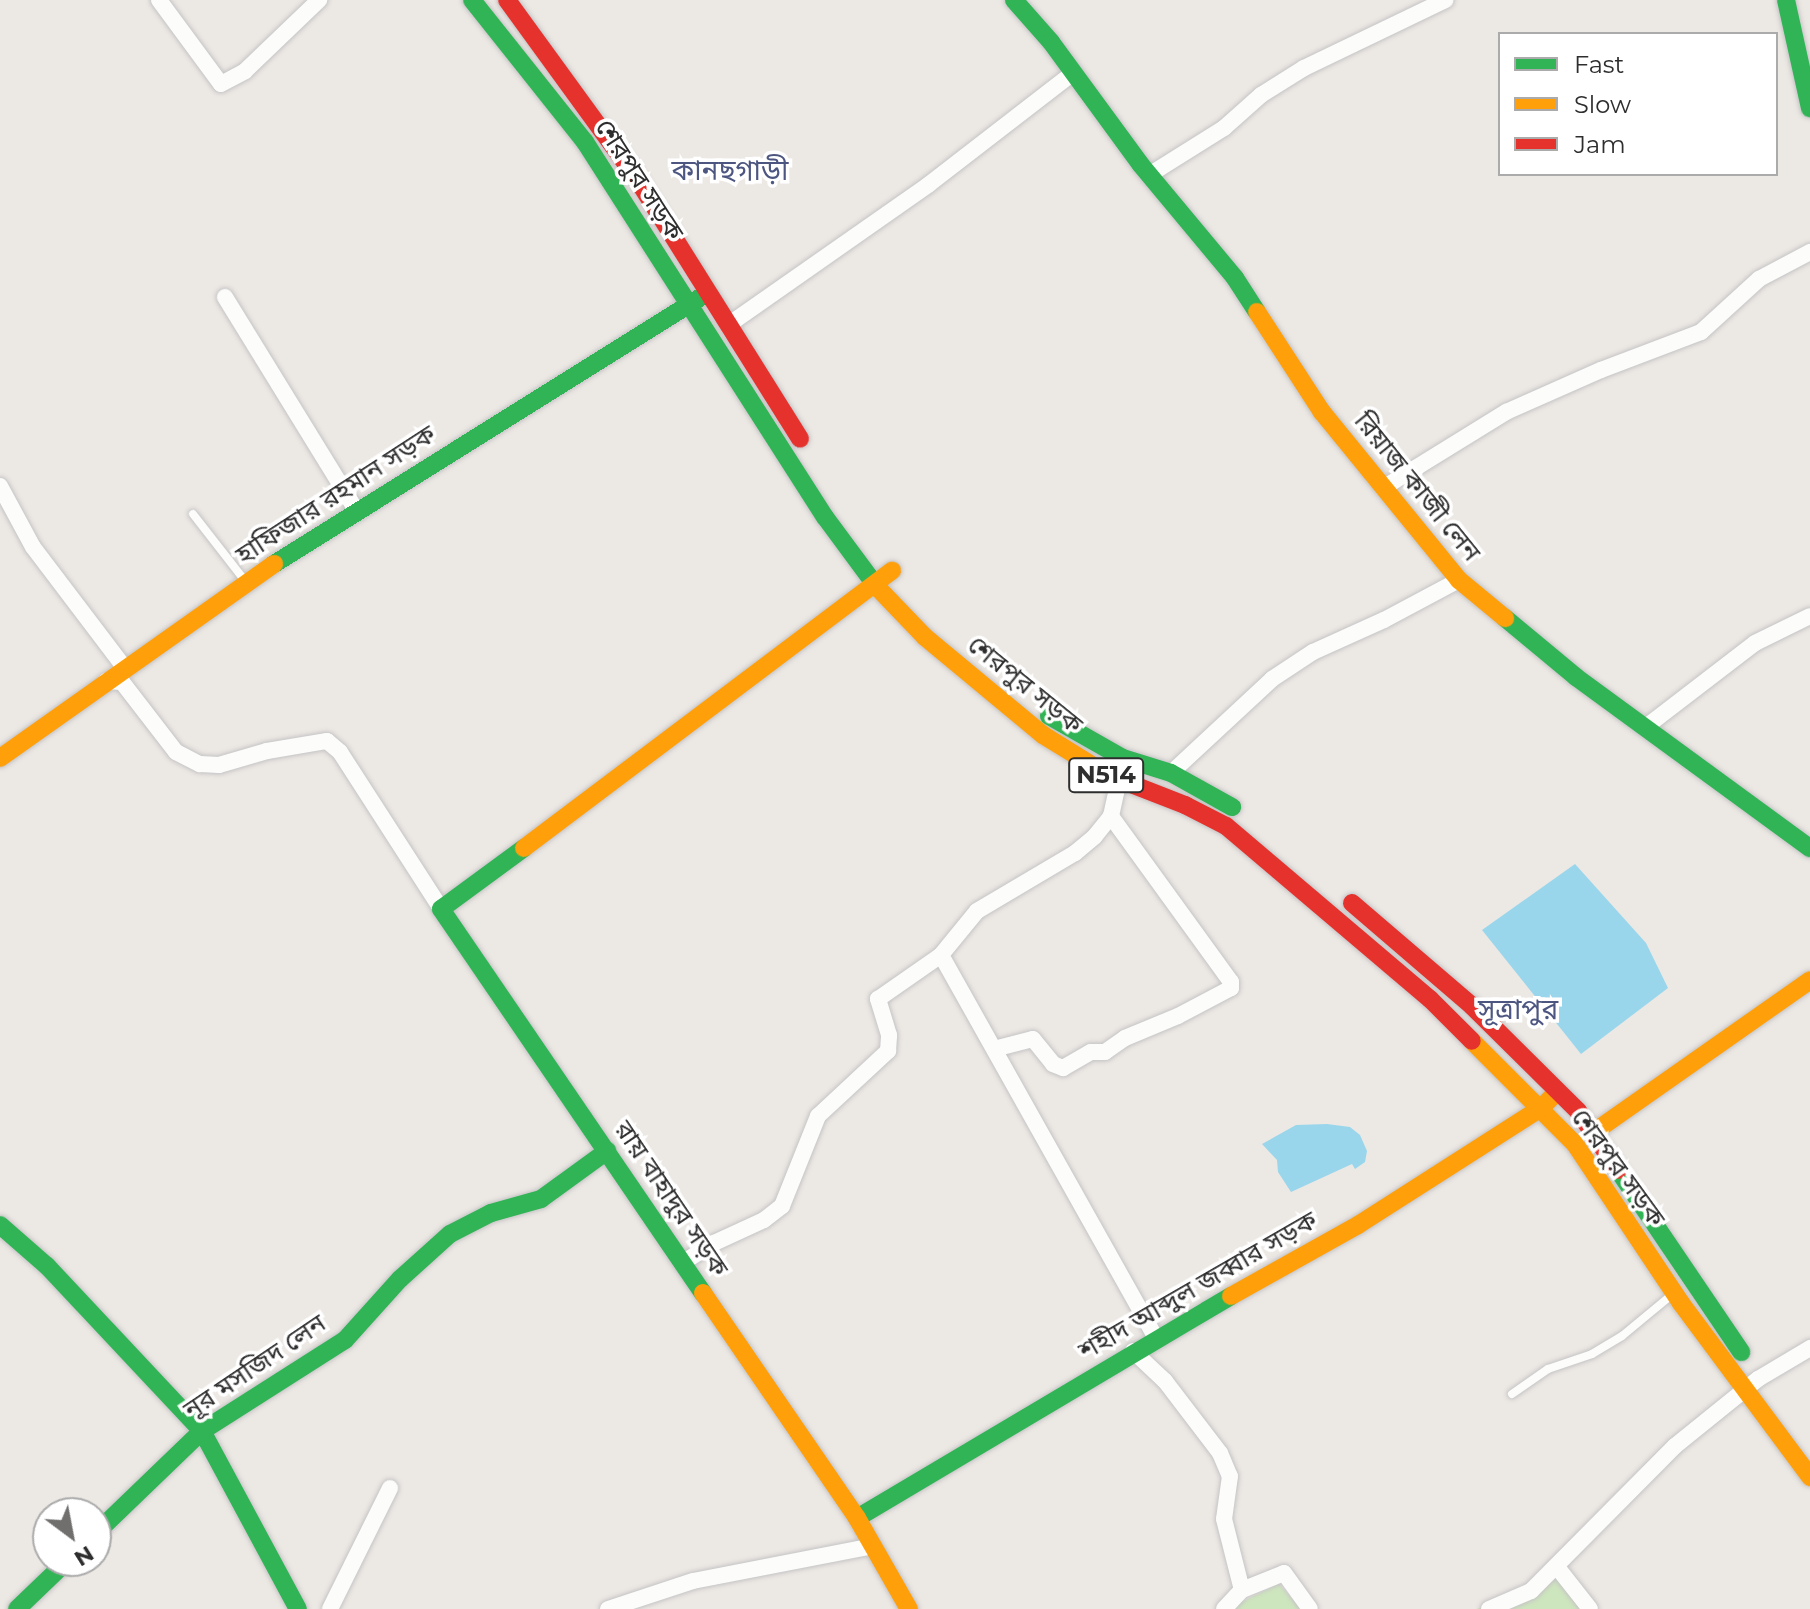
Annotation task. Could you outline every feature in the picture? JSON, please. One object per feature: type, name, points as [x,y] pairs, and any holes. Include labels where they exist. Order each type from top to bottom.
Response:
[{"type":"main road","name":"শেরপুর সড়ক","points":[[472,0],[585,142],[825,517],[875,585],[925,637],[1003,704],[1073,757],[1119,781],[1205,814],[1246,841],[1430,999],[1575,1144],[1675,1293],[1751,1385],[1810,1446]]},
{"type":"main road","name":"শেরপুর সড়ক","points":[[507,0],[605,133],[731,323],[813,461]]},
{"type":"main road","name":"রিয়াজ কাজী লেন","points":[[1014,0],[1149,175],[1235,278],[1322,412],[1459,580],[1576,677],[1810,848]]},
{"type":"main road","points":[[1786,0],[1810,108]]},
{"type":"main road","name":"হাফিজার রহমান সড়ক","points":[[0,758],[246,583],[356,510],[709,290]]},
{"type":"main road","points":[[441,909],[892,570]]},
{"type":"main road","name":"শেরপুর সড়ক","points":[[987,664],[1053,719],[1123,758],[1171,773],[1215,795],[1245,817]]},
{"type":"main road","name":"শেরপুর সড়ক","points":[[1338,891],[1472,1006],[1558,1090],[1594,1132],[1810,1477]]},
{"type":"main road","name":"রায় বাহাদুর সড়ক","points":[[441,909],[857,1518],[909,1609]]},
{"type":"main road","points":[[1594,1132],[1810,980]]},
{"type":"main road","name":"শহীদ আব্দুল জব্বার সড়ক","points":[[857,1518],[1133,1351],[1358,1225],[1541,1108],[1558,1090]]},
{"type":"main road","name":"নূর মসজিদ লেন","points":[[112,1518],[202,1431],[345,1340],[400,1279],[450,1234],[491,1213],[541,1199],[607,1151]]},
{"type":"main road","points":[[0,1225],[47,1266],[202,1431],[298,1609]]},
{"type":"main road","points":[[17,1609],[50,1577]]},
{"type":"street","points":[[159,0],[221,84],[245,71],[319,0]]},
{"type":"street","points":[[1149,175],[1224,128],[1261,95],[1304,68],[1445,0]]},
{"type":"street","points":[[731,323],[928,185],[1073,73]]},
{"type":"street","points":[[1383,488],[1506,412],[1601,370],[1701,332],[1759,279],[1810,252]]},
{"type":"street","points":[[225,297],[356,510]]},
{"type":"street","points":[[0,486],[33,547],[125,668]]},
{"type":"street","points":[[1171,773],[1272,679],[1313,652],[1459,580]]},
{"type":"street","points":[[1647,726],[1755,643],[1810,616]]},
{"type":"street","points":[[106,681],[122,682],[176,752],[200,764],[219,765],[267,751],[327,741],[340,752],[441,909]]},
{"type":"street","points":[[682,1263],[714,1243],[764,1220],[782,1206],[818,1116],[888,1051],[889,1035],[878,999],[941,955],[977,911],[1075,853],[1111,816],[1123,758]]},
{"type":"street","points":[[994,1049],[1033,1039],[1053,1064],[1063,1068],[1091,1052],[1105,1052],[1125,1038],[1225,994],[1231,988],[1231,982],[1111,816]]},
{"type":"street","points":[[941,955],[1156,1338]]},
{"type":"street","points":[[1489,1609],[1531,1591],[1675,1446],[1751,1385],[1810,1348]]},
{"type":"street","points":[[1133,1351],[1165,1381],[1220,1453],[1230,1476],[1224,1519],[1242,1590]]},
{"type":"street","points":[[330,1609],[390,1488]]},
{"type":"street","points":[[608,1609],[693,1581],[873,1546]]},
{"type":"street","points":[[1557,1567],[1590,1609]]},
{"type":"street","points":[[1224,1609],[1242,1590],[1284,1573],[1310,1609]]},
{"type":"lane","points":[[193,514],[246,583]]},
{"type":"lane","points":[[1512,1394],[1548,1369],[1592,1354],[1622,1336],[1675,1293]]},
{"type":"green space","points":[[1551,1571],[1582,1609],[1476,1609],[1483,1607]]},
{"type":"green space","points":[[1279,1584],[1301,1609],[1232,1609],[1233,1606]]},
{"type":"water","points":[[1575,864],[1646,943],[1668,988],[1581,1054],[1482,930]]},
{"type":"water","points":[[1296,1125],[1350,1127],[1360,1135],[1367,1151],[1365,1162],[1355,1169],[1352,1164],[1291,1192],[1278,1172],[1277,1160],[1262,1144]]},
{"type":"traffic: fast","points":[[472,0],[585,142],[825,517],[876,586]]},
{"type":"traffic: fast","points":[[1014,0],[1051,42],[1141,165],[1235,278],[1257,312]]},
{"type":"traffic: fast","points":[[1786,0],[1810,108]]},
{"type":"traffic: fast","points":[[274,564],[701,297]]},
{"type":"traffic: fast","points":[[1505,618],[1576,677],[1810,848]]},
{"type":"traffic: fast","points":[[1049,716],[1123,758],[1171,773],[1232,807]]},
{"type":"traffic: fast","points":[[524,848],[441,909],[703,1293]]},
{"type":"traffic: fast","points":[[112,1518],[202,1431],[345,1340],[400,1279],[450,1234],[491,1213],[541,1199],[607,1151]]},
{"type":"traffic: fast","points":[[1618,1170],[1741,1352]]},
{"type":"traffic: fast","points":[[0,1225],[47,1266],[202,1431],[298,1609]]},
{"type":"traffic: fast","points":[[857,1518],[1231,1296]]},
{"type":"traffic: fast","points":[[17,1609],[50,1577]]},
{"type":"traffic: slow","points":[[1257,312],[1322,412],[1459,580],[1505,618]]},
{"type":"traffic: slow","points":[[0,758],[274,564]]},
{"type":"traffic: slow","points":[[524,848],[892,571]]},
{"type":"traffic: slow","points":[[876,586],[925,637],[1043,735],[1108,775]]},
{"type":"traffic: slow","points":[[1594,1132],[1810,980]]},
{"type":"traffic: slow","points":[[1472,1041],[1575,1144],[1681,1303],[1810,1477]]},
{"type":"traffic: slow","points":[[1231,1296],[1358,1225],[1541,1108],[1552,1097]]},
{"type":"traffic: slow","points":[[703,1293],[857,1518],[909,1609]]},
{"type":"traffic: jam","points":[[507,0],[639,182],[800,439]]},
{"type":"traffic: jam","points":[[1108,775],[1185,805],[1226,826],[1430,999],[1472,1041]]},
{"type":"traffic: jam","points":[[1352,903],[1472,1006],[1578,1111],[1618,1170]]},
{"type":"district","name":"কানছগাড়ী","points":[[730,170]]},
{"type":"district","name":"সূত্রাপুর","points":[[1518,1009]]}]
